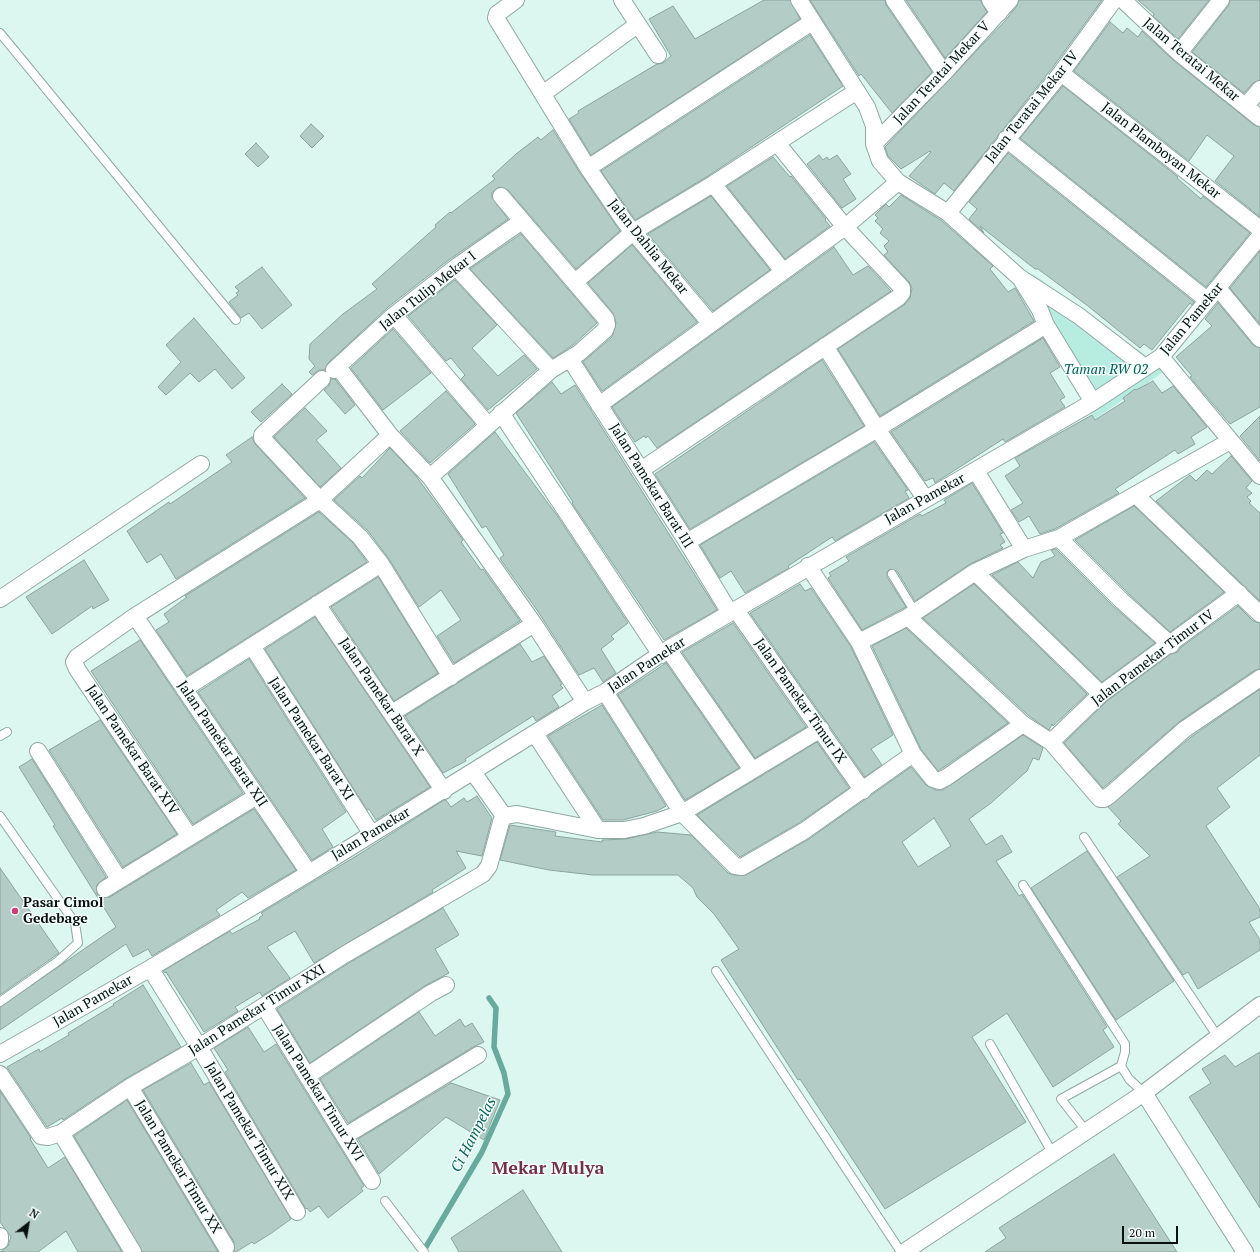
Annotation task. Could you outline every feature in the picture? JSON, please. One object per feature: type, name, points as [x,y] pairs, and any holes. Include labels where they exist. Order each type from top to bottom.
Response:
[{"type":"street","name":"Jalan Dahlia Mekar","points":[[516,0],[497,14],[496,18],[544,93],[588,168],[633,232],[711,324]]},
{"type":"street","points":[[622,0],[658,55]]},
{"type":"street","points":[[799,0],[868,107],[874,126],[874,144],[880,161],[898,182],[948,213],[1019,277],[1079,316],[1145,367]]},
{"type":"street","points":[[894,0],[944,72]]},
{"type":"street","name":"Jalan Teratai Mekar V","points":[[874,144],[944,72],[994,6],[1010,0]]},
{"type":"street","name":"Jalan Teratai Mekar IV","points":[[948,213],[1006,139],[1061,73],[1114,0]]},
{"type":"street","name":"Jalan Teratai Mekar","points":[[1123,0],[1178,53],[1260,118]]},
{"type":"street","points":[[1178,53],[1221,0]]},
{"type":"street","points":[[588,168],[812,22]]},
{"type":"street","points":[[544,93],[637,25]]},
{"type":"street","name":"Jalan Plamboyan Mekar","points":[[1061,73],[1260,229]]},
{"type":"street","points":[[1246,106],[1260,89]]},
{"type":"street","points":[[575,282],[633,232],[713,184],[857,91]]},
{"type":"street","points":[[1006,139],[1207,300]]},
{"type":"street","points":[[641,470],[899,297],[902,293],[902,288],[845,227],[777,143]]},
{"type":"street","points":[[599,405],[845,227],[898,182]]},
{"type":"street","points":[[713,184],[783,271]]},
{"type":"street","points":[[430,477],[551,370],[570,359],[605,330],[606,320],[501,196]]},
{"type":"street","name":"Jalan Tulip Mekar I","points":[[320,500],[262,438],[262,435],[394,315],[456,267],[522,221]]},
{"type":"street","name":"Jalan Pamekar","points":[[0,1054],[149,969],[309,873],[371,833],[444,790],[585,702],[605,692],[664,652],[808,566],[1094,402],[1161,357],[1260,236]]},
{"type":"street","points":[[456,267],[551,370]]},
{"type":"street","points":[[1019,277],[1040,310],[1046,325],[1094,402]]},
{"type":"street","points":[[1218,288],[1260,339]]},
{"type":"street","points":[[394,315],[488,425]]},
{"type":"street","points":[[687,542],[1046,325]]},
{"type":"street","points":[[825,346],[877,428],[925,498]]},
{"type":"street","points":[[1161,357],[1260,476]]},
{"type":"street","name":"Jalan Pamekar Barat III","points":[[570,359],[733,612]]},
{"type":"street","points":[[331,372],[430,477],[534,624],[585,702]]},
{"type":"street","points":[[501,413],[664,652],[752,770]]},
{"type":"street","points":[[134,616],[320,500],[390,435]]},
{"type":"street","points":[[859,642],[912,614],[974,572],[1024,549],[1059,538],[1230,441]]},
{"type":"street","points":[[0,599],[201,464]]},
{"type":"street","points":[[976,471],[1024,549]]},
{"type":"street","points":[[1136,495],[1260,614]]},
{"type":"street","points":[[320,500],[360,537],[381,564],[451,677]]},
{"type":"street","points":[[1059,538],[1121,600],[1171,644]]},
{"type":"street","points":[[184,689],[381,564]]},
{"type":"street","points":[[808,566],[859,642],[913,754],[933,780],[939,781],[947,777],[1023,724]]},
{"type":"street","points":[[974,572],[1101,694]]},
{"type":"street","name":"Jalan Pamekar Timur IV","points":[[1050,742],[1101,694],[1239,593]]},
{"type":"street","name":"Jalan Pamekar Barat X","points":[[317,604],[444,790]]},
{"type":"street","name":"Jalan Pamekar Timur IX","points":[[733,612],[821,730],[863,791]]},
{"type":"street","points":[[912,614],[1023,724],[1050,742],[1096,797],[1104,799],[1185,729],[1260,678]]},
{"type":"street","name":"Jalan Pamekar Barat XIV","points":[[134,616],[77,657],[74,662],[77,669],[190,837]]},
{"type":"street","name":"Jalan Pamekar Barat XII","points":[[134,616],[309,873]]},
{"type":"street","points":[[392,713],[534,624]]},
{"type":"street","name":"Jalan Pamekar Barat XI","points":[[252,646],[371,833]]},
{"type":"street","points":[[605,692],[682,813],[735,866],[742,867],[804,832],[913,754]]},
{"type":"street","points":[[473,772],[504,816],[517,814],[598,830],[624,830],[644,826],[682,813],[821,730]]},
{"type":"street","points":[[535,734],[598,830]]},
{"type":"street","points":[[38,751],[119,879]]},
{"type":"street","points":[[105,889],[119,879],[257,796]]},
{"type":"street","name":"Jalan Pamekar Timur XXI","points":[[0,1074],[41,1136],[48,1137],[61,1133],[130,1087],[199,1047],[344,955],[483,874],[489,866],[504,816]]},
{"type":"street","name":"Jalan Pamekar Timur XIX","points":[[149,969],[155,976],[199,1047],[297,1212]]},
{"type":"street","points":[[307,1076],[431,993],[446,986]]},
{"type":"street","name":"Jalan Pamekar Timur XVI","points":[[264,1006],[372,1181]]},
{"type":"street","points":[[902,1252],[1054,1154],[1144,1093],[1260,1006]]},
{"type":"street","points":[[345,1136],[478,1055]]},
{"type":"street","name":"Jalan Pamekar Timur XX","points":[[130,1087],[226,1247]]},
{"type":"street","points":[[1144,1093],[1245,1252]]},
{"type":"street","points":[[61,1133],[132,1252]]},
{"type":"street","points":[[0,1236],[0,1241]]},
{"type":"lane","points":[[0,33],[236,320]]},
{"type":"lane","points":[[892,574],[912,614]]},
{"type":"lane","points":[[0,816],[75,923],[78,943],[58,961],[0,1002]]},
{"type":"lane","points":[[1084,837],[1218,1037]]},
{"type":"lane","points":[[1023,885],[1125,1044],[1125,1052],[1121,1066],[1061,1099],[1087,1132]]},
{"type":"lane","points":[[716,971],[902,1252]]},
{"type":"lane","points":[[990,1044],[1054,1154]]},
{"type":"lane","points":[[1121,1066],[1129,1079],[1144,1093]]},
{"type":"lane","points":[[385,1201],[424,1252]]},
{"type":"green space","name":"Taman RW 02","points":[[1033,274],[1166,370],[1095,419],[1011,281]]},
{"type":"building","points":[[764,0],[790,0],[800,19],[591,155],[569,119],[579,113],[578,111],[657,64],[663,63],[671,56],[649,19],[673,6],[695,39]]},
{"type":"building","points":[[810,0],[885,0],[886,5],[932,72],[892,113],[861,74],[859,76]]},
{"type":"building","points":[[906,0],[980,0],[987,12],[945,58]]},
{"type":"building","points":[[1019,0],[1102,0],[1053,67],[954,191],[944,183],[935,194],[909,176],[931,152],[930,151],[901,169],[888,156],[885,147],[1005,21],[1017,6]]},
{"type":"building","points":[[1138,0],[1209,0],[1178,39]]},
{"type":"building","points":[[1230,0],[1260,0],[1260,80],[1253,83],[1244,93],[1192,52],[1228,6]]},
{"type":"building","points":[[1110,22],[1123,33],[1127,28],[1138,37],[1142,31],[1173,60],[1254,125],[1260,127],[1260,217],[1215,181],[1234,156],[1207,135],[1189,161],[1074,71]]},
{"type":"building","points":[[810,35],[843,86],[708,176],[635,220],[601,171]]},
{"type":"building","points":[[1063,86],[1178,177],[1177,178],[1201,199],[1203,196],[1250,233],[1206,287],[1020,138]]},
{"type":"building","points":[[311,124],[324,136],[312,148],[300,136]]},
{"type":"building","points":[[553,130],[580,173],[620,231],[576,269],[508,190],[499,187],[492,192],[492,198],[508,219],[450,259],[388,307],[328,363],[325,370],[319,370],[312,375],[309,372],[315,366],[309,359],[310,344],[343,314],[377,289],[372,284],[436,227],[435,225],[495,179],[492,176],[516,154],[538,137],[541,140]]},
{"type":"building","points":[[256,143],[269,157],[258,167],[245,154]]},
{"type":"building","points":[[1008,153],[1194,302],[1192,305],[1190,303],[1152,350],[1144,344],[1140,348],[1088,306],[1038,269],[1035,269],[980,226],[984,233],[969,219],[977,209],[969,202]]},
{"type":"building","points":[[819,155],[823,160],[827,157],[829,160],[837,155],[851,174],[843,179],[856,199],[842,208],[807,164]]},
{"type":"building","points":[[773,157],[790,177],[791,176],[830,226],[785,259],[727,186]]},
{"type":"building","points":[[901,195],[942,221],[993,266],[990,269],[1008,292],[1015,288],[1034,321],[880,416],[838,349],[904,305],[910,298],[912,288],[909,282],[884,255],[888,252],[884,246],[889,241],[880,233],[883,229],[875,221],[878,218],[875,215],[886,204],[889,207]]},
{"type":"building","points":[[711,196],[770,270],[713,311],[648,234]]},
{"type":"building","points":[[521,234],[597,323],[573,345],[553,358],[470,269]]},
{"type":"building","points":[[632,245],[697,322],[602,391],[583,362],[612,337],[616,323],[613,313],[588,283]]},
{"type":"building","points":[[834,247],[853,275],[868,266],[891,291],[657,448],[648,436],[646,438],[644,436],[635,442],[612,407]]},
{"type":"building","points":[[1260,251],[1260,324],[1230,288]]},
{"type":"building","points":[[262,267],[292,305],[262,329],[249,313],[241,318],[229,302],[238,295],[236,293],[239,291],[235,287]]},
{"type":"building","points":[[455,280],[497,325],[472,348],[498,376],[524,355],[537,369],[488,410],[461,379],[465,375],[451,358],[446,361],[408,316]]},
{"type":"building","points":[[1218,303],[1253,345],[1260,348],[1260,407],[1230,424],[1190,377],[1192,376],[1176,357],[1212,326],[1205,319]]},
{"type":"building","points":[[194,318],[245,378],[232,389],[215,369],[199,382],[190,373],[166,395],[158,387],[181,362],[166,345]]},
{"type":"building","points":[[393,329],[431,373],[383,410],[351,368]]},
{"type":"building","points":[[1043,338],[1060,367],[1050,373],[1065,397],[1060,400],[1065,407],[1005,442],[1003,439],[935,483],[933,478],[925,481],[891,432]]},
{"type":"building","points":[[822,360],[864,426],[690,529],[655,474]]},
{"type":"building","points":[[331,379],[335,379],[355,405],[345,414],[324,390],[329,386]]},
{"type":"building","points":[[1153,381],[1162,393],[1173,386],[1207,427],[1191,437],[1195,444],[1178,454],[1175,450],[1115,489],[1119,493],[1055,529],[1040,534],[1029,516],[1019,522],[1011,510],[1023,503],[1005,476],[1020,466],[1015,458],[1092,415],[1095,420],[1125,401],[1123,398],[1135,389],[1136,390]]},
{"type":"building","points":[[552,382],[561,394],[575,385],[717,610],[664,640],[572,503],[573,502],[516,413]]},
{"type":"building","points":[[282,384],[292,394],[261,422],[251,412]]},
{"type":"building","points":[[446,391],[475,424],[430,463],[400,431]]},
{"type":"building","points":[[305,408],[327,431],[316,440],[341,468],[320,487],[274,437]]},
{"type":"building","points":[[1260,416],[1260,461],[1240,436]]},
{"type":"building","points":[[495,432],[556,514],[628,623],[611,636],[614,639],[601,649],[616,673],[603,682],[594,668],[579,675],[537,610],[501,560],[500,558],[504,555],[486,526],[482,528],[448,474]]},
{"type":"building","points":[[252,437],[255,444],[305,498],[176,579],[161,554],[147,563],[127,531],[232,462],[226,455]]},
{"type":"building","points":[[874,442],[908,490],[905,491],[909,498],[835,541],[832,537],[788,566],[789,568],[745,593],[731,571],[720,578],[700,545]]},
{"type":"building","points":[[390,448],[416,476],[463,540],[461,542],[481,570],[483,569],[520,621],[454,663],[437,636],[461,620],[441,590],[419,607],[389,559],[368,531],[334,500],[360,476],[362,478]]},
{"type":"building","points":[[1231,456],[1252,481],[1246,488],[1252,493],[1247,497],[1251,501],[1249,503],[1260,513],[1260,601],[1156,501],[1190,475],[1196,481],[1207,470],[1212,474]]},
{"type":"building","points":[[972,483],[1003,533],[1000,534],[1005,542],[1000,545],[1003,548],[970,564],[915,601],[897,571],[890,569],[887,572],[887,577],[906,607],[862,630],[828,578],[831,576],[829,573],[849,561],[846,557],[920,514],[922,516],[946,503],[944,500]]},
{"type":"building","points":[[1134,506],[1224,592],[1170,632],[1128,593],[1075,540]]},
{"type":"building","points":[[319,512],[353,543],[367,562],[187,676],[156,630],[169,622],[164,614],[187,597],[185,596]]},
{"type":"building","points":[[1056,549],[1114,607],[1155,643],[1102,682],[992,575],[1018,562],[1033,578],[1041,562],[1055,556],[1051,550]]},
{"type":"building","points":[[84,560],[109,600],[93,609],[92,606],[52,634],[26,597]]},
{"type":"building","points":[[378,577],[438,673],[394,701],[331,607]]},
{"type":"building","points":[[800,584],[805,591],[811,588],[851,647],[893,735],[871,749],[882,765],[865,777],[750,613]]},
{"type":"building","points":[[974,584],[1087,694],[1053,726],[1052,724],[1049,730],[1029,716],[923,618]]},
{"type":"building","points":[[1238,606],[1253,621],[1260,623],[1260,669],[1255,670],[1180,721],[1103,788],[1064,743],[1107,701],[1171,654],[1178,652],[1180,648]]},
{"type":"building","points":[[315,617],[430,787],[376,820],[369,809],[367,810],[265,649]]},
{"type":"building","points":[[733,623],[806,727],[755,758],[682,652]]},
{"type":"building","points":[[906,628],[1008,723],[938,771],[921,749],[872,646]]},
{"type":"building","points":[[140,640],[243,793],[193,824],[91,671]]},
{"type":"building","points":[[520,644],[532,662],[544,656],[562,684],[560,685],[563,688],[552,696],[559,707],[536,721],[533,716],[465,759],[466,761],[443,773],[405,716]]},
{"type":"building","points":[[249,659],[346,812],[322,829],[333,847],[312,860],[198,692]]},
{"type":"building","points":[[666,663],[739,768],[685,800],[618,695]]},
{"type":"building","points":[[1260,689],[1260,755],[1217,788],[1230,807],[1206,826],[1260,909],[1260,917],[1249,922],[1260,940],[1260,950],[1198,989],[1188,972],[1183,975],[1117,877],[1150,856],[1118,824],[1121,821],[1108,807],[1191,737]]},
{"type":"building","points":[[602,705],[666,806],[657,811],[623,820],[603,820],[548,736]]},
{"type":"building","points":[[100,720],[177,834],[123,867],[49,750]]},
{"type":"building","points":[[1023,735],[1043,748],[1039,760],[1033,758],[1027,771],[991,803],[969,819],[986,845],[1002,835],[1012,852],[996,861],[1019,896],[1022,894],[1107,1027],[1103,1030],[1114,1047],[1053,1087],[1007,1013],[972,1037],[1026,1122],[885,1209],[800,1079],[798,1080],[721,960],[739,949],[714,914],[697,897],[693,888],[678,875],[593,875],[549,870],[500,860],[510,825],[556,832],[555,836],[602,842],[602,840],[626,839],[657,832],[691,835],[728,873],[734,875],[746,875],[809,839],[911,767],[926,785],[936,790],[943,790]],"holes":[[[934,818],[951,846],[918,867],[902,842]]]},
{"type":"building","points":[[817,742],[849,788],[799,823],[740,857],[697,815]]},
{"type":"building","points":[[32,759],[106,877],[97,885],[97,894],[101,897],[110,897],[254,809],[296,870],[248,898],[242,892],[216,910],[220,915],[152,956],[148,949],[133,957],[126,944],[0,1030],[0,1007],[116,927],[53,826],[55,825],[19,767]]},
{"type":"building","points":[[477,796],[492,818],[482,856],[456,851],[466,868],[432,890],[433,892],[314,963],[295,931],[267,947],[290,978],[262,996],[260,992],[235,1007],[238,1011],[204,1032],[166,972],[165,973],[163,971],[230,931],[232,934],[260,919],[259,918],[263,915],[261,913],[358,855],[444,800],[446,800],[451,807],[464,798],[467,802]]},
{"type":"building","points":[[1087,851],[1174,981],[1116,1020],[1031,888]]},
{"type":"building","name":"Pasar Cimol Gedebage","points":[[0,868],[59,953],[0,995]]},
{"type":"building","points":[[443,908],[459,935],[435,949],[449,973],[426,985],[310,1063],[277,1009],[349,963]]},
{"type":"building","points":[[143,985],[181,1047],[125,1079],[63,1120],[62,1118],[47,1127],[7,1067],[39,1049],[40,1052],[69,1035],[68,1033],[114,1005],[113,1004]]},
{"type":"building","points":[[419,1012],[435,1036],[460,1019],[465,1027],[472,1023],[484,1042],[473,1047],[348,1123],[320,1079]]},
{"type":"building","points":[[248,1027],[264,1052],[276,1044],[364,1186],[361,1188],[363,1191],[328,1218],[319,1206],[310,1212],[307,1208],[306,1209],[225,1072],[228,1070],[214,1048]]},
{"type":"building","points":[[1260,1052],[1260,1208],[1189,1097],[1211,1083],[1202,1069],[1225,1055],[1235,1067]]},
{"type":"building","points":[[191,1063],[204,1085],[209,1082],[291,1219],[254,1244],[252,1242],[236,1252],[234,1252],[234,1242],[143,1090]]},
{"type":"building","points":[[451,1083],[500,1100],[484,1140],[446,1117],[379,1174],[358,1139]]},
{"type":"building","points":[[0,1091],[31,1138],[30,1139],[48,1168],[65,1157],[122,1252],[78,1252],[66,1231],[38,1252],[0,1252],[8,1246],[11,1237],[0,1222]]},
{"type":"building","points":[[127,1100],[218,1252],[142,1252],[74,1136]]},
{"type":"building","points":[[1114,1154],[1177,1252],[985,1252],[1006,1238],[999,1228]]},
{"type":"building","points":[[523,1190],[562,1252],[459,1252],[451,1238]]},
{"type":"waterway","name":"Ci Hampelas","points":[[423,1252],[482,1152],[508,1094],[504,1073],[494,1047],[496,1008],[489,998]]},
{"type":"place","name":"Pasar Cimol Gedebage","points":[[15,911]]},
{"type":"district","name":"Mekar Mulya","points":[[548,1169]]}]
